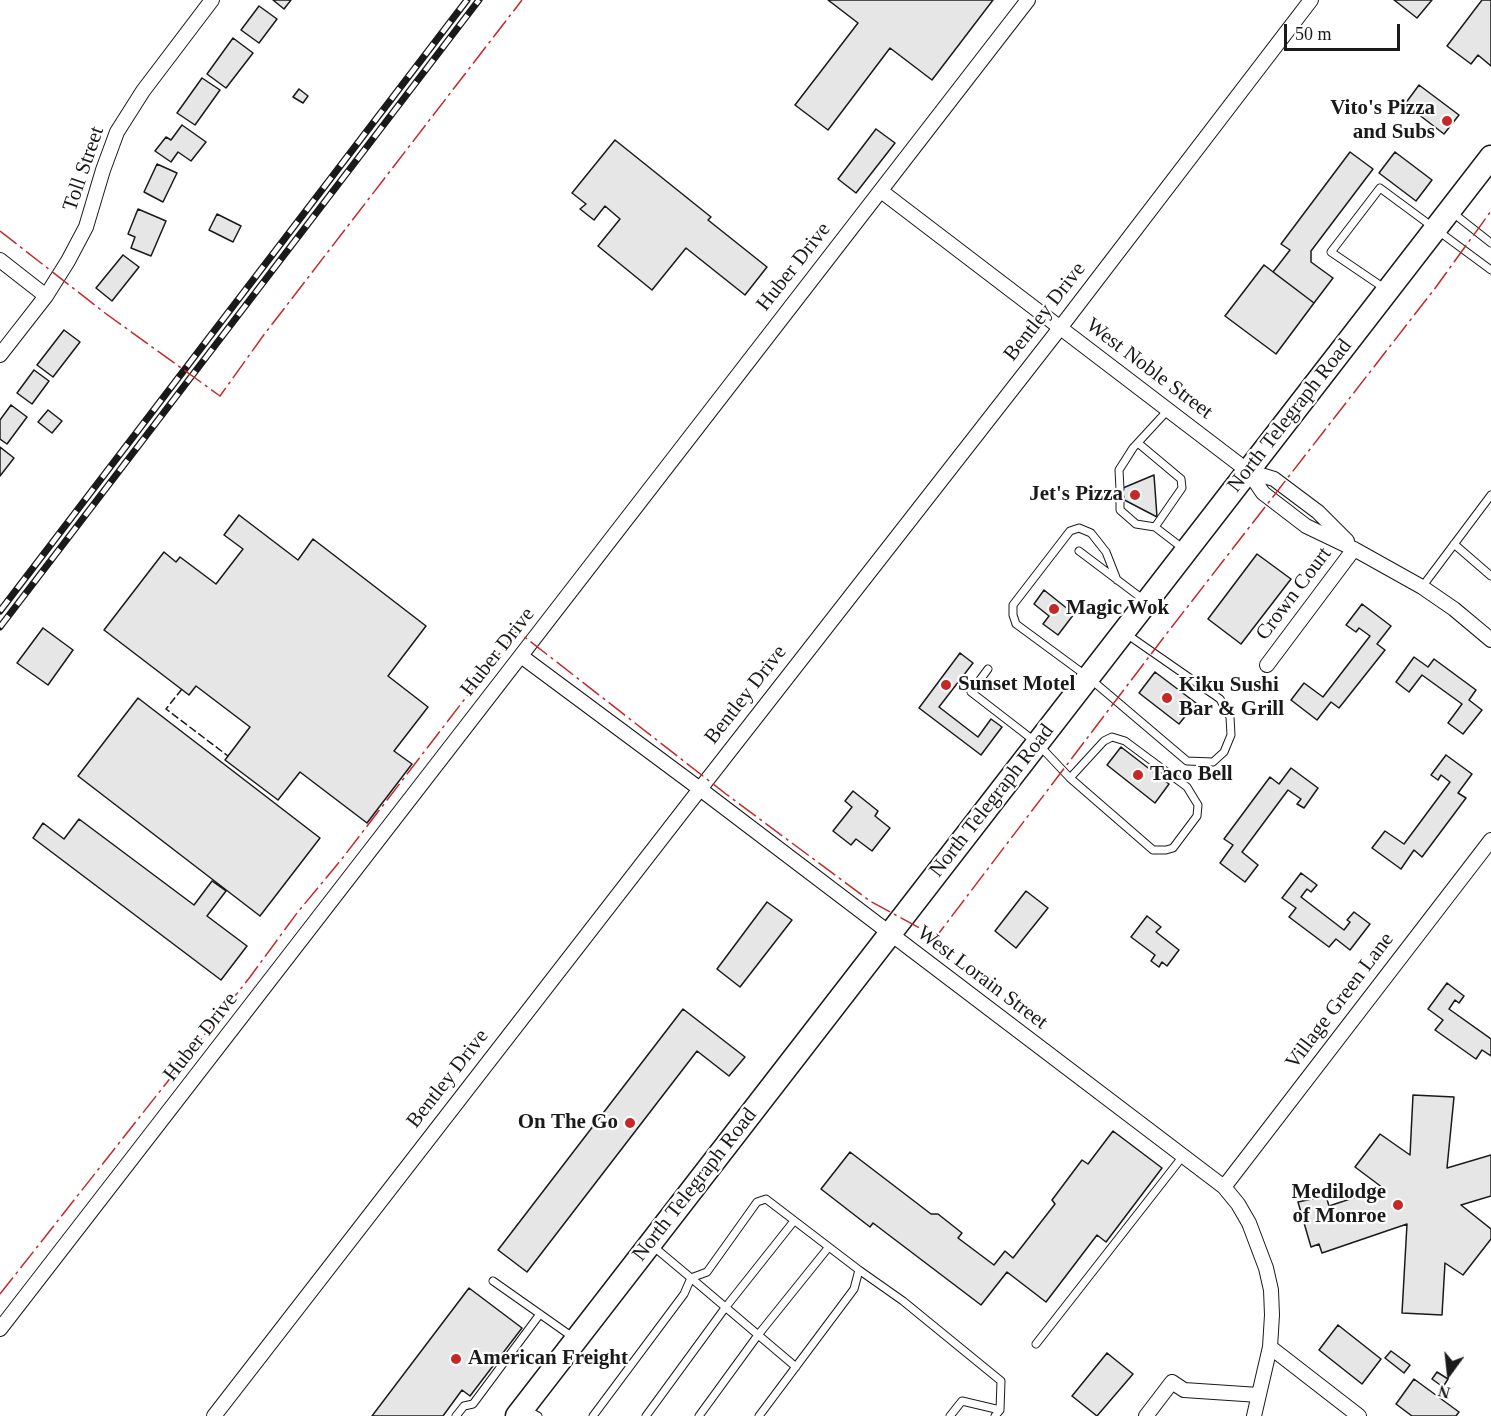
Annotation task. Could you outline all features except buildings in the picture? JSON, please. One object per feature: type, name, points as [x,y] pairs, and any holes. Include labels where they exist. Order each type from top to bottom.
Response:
[{"type":"main road","name":"North Telegraph Road","points":[[526,1413],[576,1339],[1491,157]]},
{"type":"street","name":"Toll Street","points":[[0,355],[46,296],[86,227],[117,132],[143,91],[212,0]]},
{"type":"street","name":"Huber Drive","points":[[0,1329],[1028,0]]},
{"type":"street","name":"Bentley Drive","points":[[214,1416],[1060,328],[1311,0]]},
{"type":"street","name":"West Noble Street","points":[[881,191],[1248,471],[1263,493],[1306,526],[1354,549],[1422,587],[1462,615],[1491,640]]},
{"type":"street","points":[[0,260],[46,296]]},
{"type":"street","name":"Crown Court","points":[[1267,665],[1354,549]]},
{"type":"street","name":"West Lorain Street","points":[[521,656],[1224,1187],[1238,1204],[1249,1223],[1266,1268],[1270,1290],[1272,1315],[1270,1347],[1254,1416]]},
{"type":"street","name":"Village Green Lane","points":[[1224,1187],[1491,840]]},
{"type":"street","points":[[1270,1347],[1359,1416]]},
{"type":"street","points":[[1146,1416],[1172,1382],[1184,1390],[1259,1395]]},
{"type":"lane","points":[[1388,290],[1331,252],[1380,188],[1491,270]]},
{"type":"lane","points":[[1450,211],[1491,243]]},
{"type":"lane","points":[[1120,489],[1119,470],[1138,443],[1168,410]]},
{"type":"lane","points":[[1138,443],[1181,479],[1182,488],[1155,528]]},
{"type":"lane","points":[[1422,587],[1491,495]]},
{"type":"lane","points":[[1120,497],[1120,510],[1136,524],[1155,528],[1186,551]]},
{"type":"lane","points":[[1117,580],[1106,552],[1091,533],[1079,528],[1070,531],[1013,605],[1016,624],[1088,677],[1187,760],[1213,762],[1224,752],[1231,735],[1230,717],[1221,699],[1123,632]]},
{"type":"lane","points":[[1454,544],[1491,576]]},
{"type":"lane","points":[[1079,551],[1146,602]]},
{"type":"lane","points":[[988,669],[971,692],[1037,743],[1070,778],[1153,850],[1173,848],[1197,816],[1198,805],[1188,787],[1125,741],[1112,737],[1104,741],[1070,778]]},
{"type":"lane","points":[[1036,1344],[1183,1156]]},
{"type":"lane","points":[[592,1416],[684,1294],[691,1278],[708,1272],[757,1202],[766,1199],[828,1248],[903,1301],[1001,1381],[998,1413],[962,1401],[950,1416]]},
{"type":"lane","points":[[646,1416],[725,1308],[794,1221]]},
{"type":"lane","points":[[650,1243],[796,1367]]},
{"type":"lane","points":[[699,1416],[758,1335],[828,1248]]},
{"type":"lane","points":[[759,1416],[854,1289],[859,1270]]},
{"type":"lane","points":[[493,1281],[576,1339]]},
{"type":"lane","points":[[456,1416],[464,1406],[473,1404],[540,1314]]},
{"type":"railway","points":[[0,611],[467,0]]},
{"type":"railway","points":[[0,627],[479,0]]},
{"type":"fence","points":[[182,689],[166,709],[228,756]]},
{"type":"power","points":[[0,231],[105,313],[220,396],[263,336],[522,0]]},
{"type":"power","points":[[0,1294],[250,977],[297,913],[341,860],[517,631],[726,794],[870,901],[936,937],[1164,637],[1436,287],[1491,211]]},
{"type":"place","name":"Vito's Pizza and Subs","points":[[1447,121]]},
{"type":"place","name":"Jet's Pizza","points":[[1135,495]]},
{"type":"place","name":"Magic Wok","points":[[1054,609]]},
{"type":"place","name":"Sunset Motel","points":[[946,685]]},
{"type":"place","name":"Kiku Sushi Bar & Grill","points":[[1167,698]]},
{"type":"place","name":"Taco Bell","points":[[1138,775]]},
{"type":"place","name":"On The Go","points":[[630,1123]]},
{"type":"place","name":"Medilodge of Monroe","points":[[1398,1205]]},
{"type":"place","name":"American Freight","points":[[456,1359]]}]
